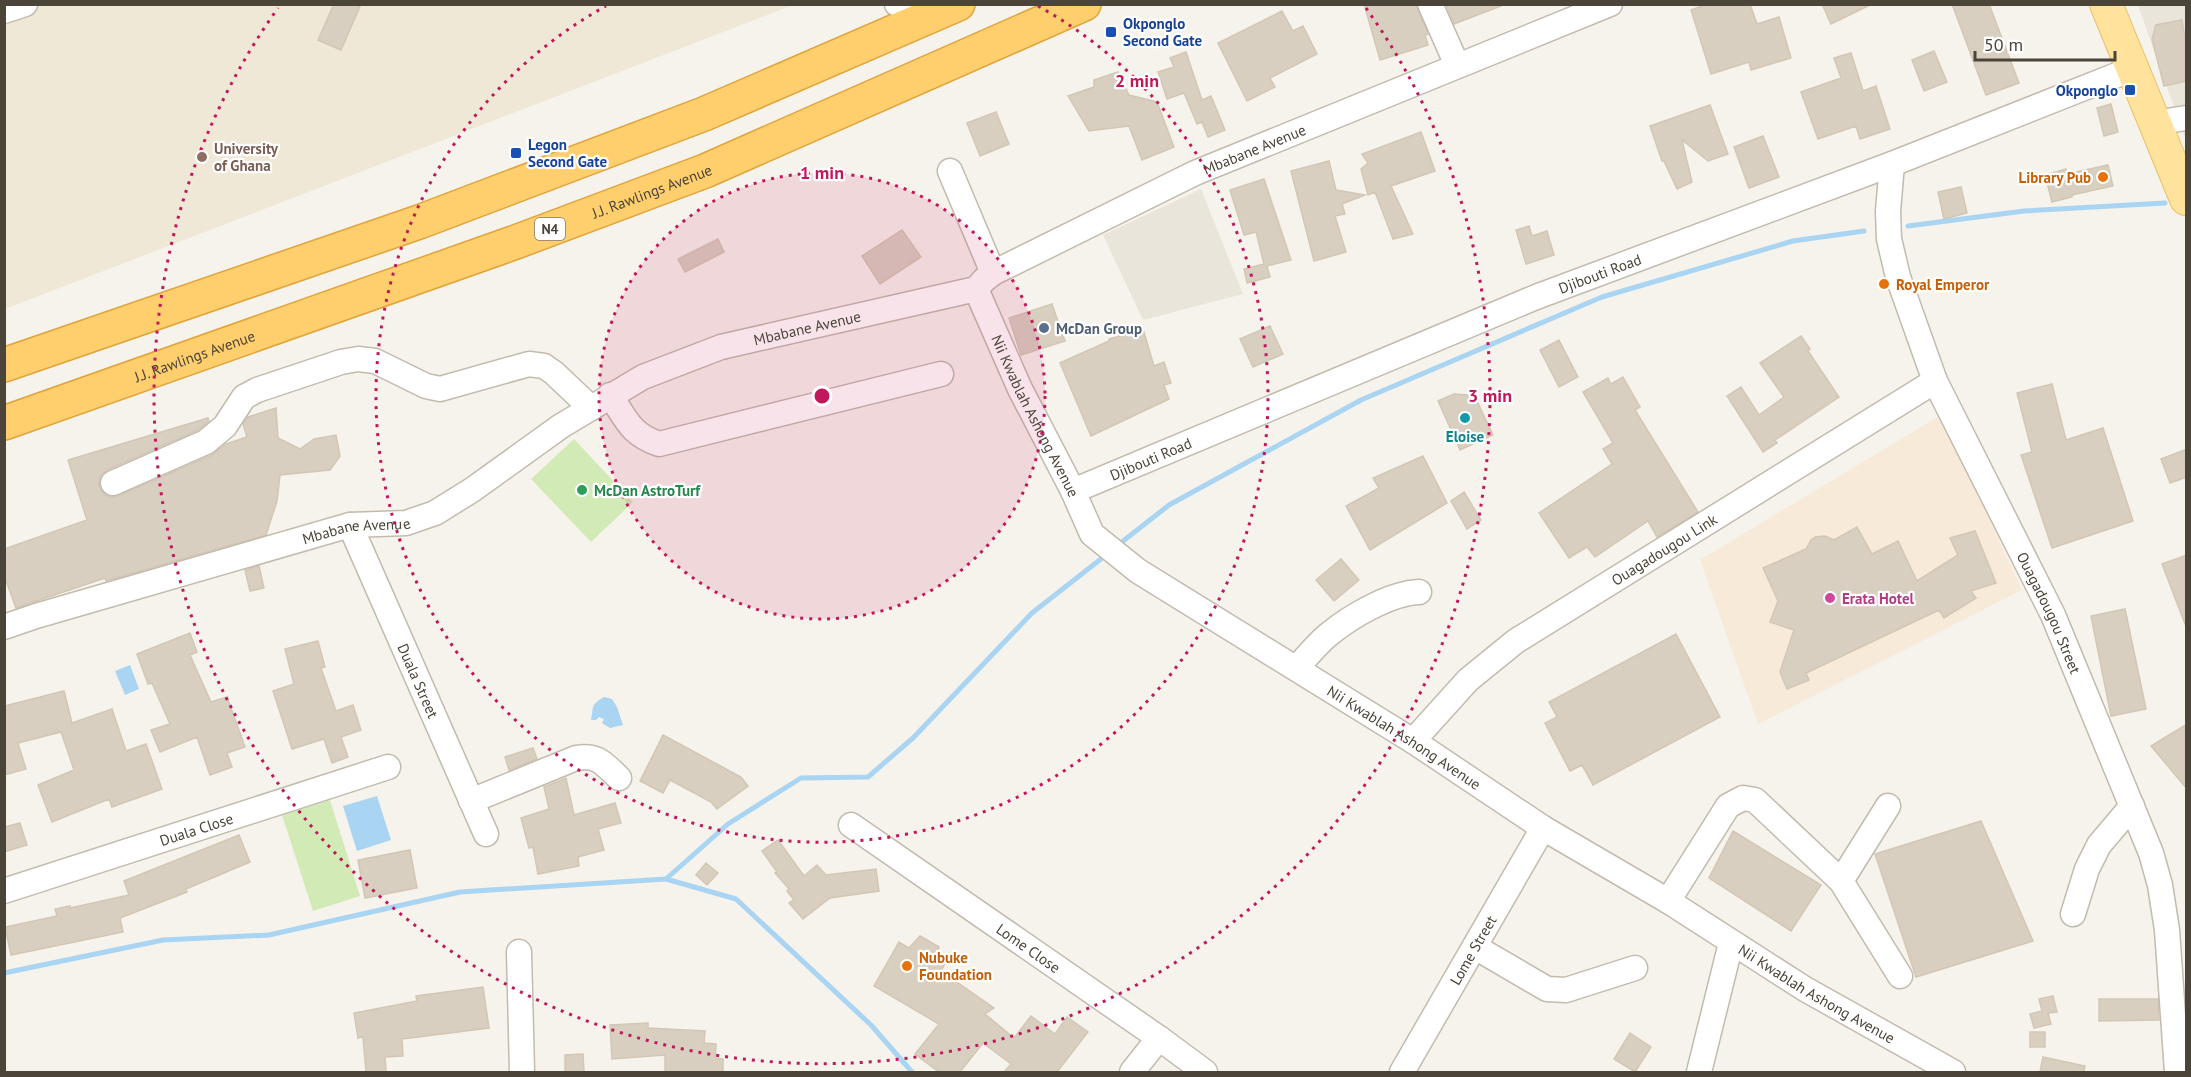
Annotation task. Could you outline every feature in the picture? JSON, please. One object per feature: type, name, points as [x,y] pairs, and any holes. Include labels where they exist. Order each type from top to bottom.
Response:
[{"type":"highway","name":"J.J. Rawlings Avenue","points":[[4,423],[513,243],[705,171],[1084,4]]},
{"type":"highway","points":[[4,365],[419,222],[704,114],[949,9]]},
{"type":"main road","points":[[2106,4],[2187,199]]},
{"type":"street","points":[[4,11],[25,4]]},
{"type":"street","points":[[897,4],[949,9]]},
{"type":"street","points":[[1430,4],[1457,65]]},
{"type":"street","name":"Mbabane Avenue","points":[[4,627],[350,525],[406,523],[435,513],[472,490],[561,426],[643,377],[721,347],[985,281],[1195,173],[1610,4]]},
{"type":"street","name":"Djibouti Road","points":[[1073,491],[1536,297],[1892,164],[2132,69]]},
{"type":"street","points":[[2154,123],[2187,118]]},
{"type":"street","name":"Ouagadougou Street","points":[[1892,164],[1888,211],[1889,239],[1898,277],[1935,381],[2054,615],[2151,853],[2160,885],[2167,930],[2177,1072]]},
{"type":"street","name":"Nii Kwablah Ashong Avenue","points":[[950,171],[1020,388],[1073,491],[1092,534],[1138,571],[1413,741],[1543,828],[1668,901],[1805,989],[1953,1072]]},
{"type":"street","points":[[113,483],[206,442],[225,426],[244,398],[257,390],[341,362],[358,359],[375,361],[426,386],[440,389],[529,364],[544,366],[601,402],[643,438],[659,444],[941,374]]},
{"type":"street","name":"Ouagadougou Link","points":[[1413,741],[1468,680],[1516,641],[1935,381]]},
{"type":"street","name":"Duala Street","points":[[350,525],[486,834]]},
{"type":"street","points":[[1296,668],[1329,634],[1371,607],[1404,593],[1419,592]]},
{"type":"street","points":[[471,801],[576,758],[588,756],[597,759],[619,778]]},
{"type":"street","name":"Duala Close","points":[[4,891],[388,767]]},
{"type":"street","points":[[1668,901],[1728,806],[1743,798],[1755,800],[1841,881],[1900,976]]},
{"type":"street","points":[[1841,881],[1888,806]]},
{"type":"street","points":[[2073,914],[2087,868],[2099,845],[2132,806]]},
{"type":"street","name":"Lome Close","points":[[851,825],[1206,1072]]},
{"type":"street","name":"Lome Street","points":[[1402,1072],[1543,828]]},
{"type":"street","points":[[1699,1072],[1731,943]]},
{"type":"street","points":[[1475,947],[1547,989],[1566,990],[1635,968]]},
{"type":"street","points":[[519,952],[522,1072]]},
{"type":"street","points":[[1132,1072],[1160,1038]]},
{"type":"street","points":[[2177,1072],[2187,1072]]},
{"type":"shaded area","name":"University of Ghana","points":[[5,5],[793,5],[5,309]]},
{"type":"shaded area","points":[[2138,5],[2186,5],[2186,141]]},
{"type":"shaded area","points":[[1201,189],[1243,294],[1143,320],[1103,235]]},
{"type":"shaded area","points":[[1941,415],[2022,590],[1758,724],[1700,560]]},
{"type":"green space","name":"McDan AstroTurf","points":[[574,439],[633,502],[591,542],[531,479]]},
{"type":"green space","points":[[330,800],[360,896],[313,911],[282,815]]},
{"type":"water","points":[[130,665],[139,689],[125,695],[115,671]]},
{"type":"water","points":[[604,697],[612,699],[623,725],[610,728],[602,723],[604,719],[599,717],[591,720],[595,704]]},
{"type":"water","points":[[377,796],[391,840],[357,851],[343,806]]},
{"type":"building","points":[[334,4],[361,4],[341,50],[318,40]]},
{"type":"building","points":[[1364,4],[1416,4],[1428,34],[1425,35],[1428,45],[1380,60]]},
{"type":"building","points":[[1446,4],[1501,4],[1501,6],[1454,24]]},
{"type":"building","points":[[1707,4],[1750,4],[1757,24],[1779,17],[1791,58],[1751,70],[1749,62],[1711,74],[1691,10]]},
{"type":"building","points":[[1822,4],[1872,4],[1831,24]]},
{"type":"building","points":[[1952,4],[1989,4],[2019,83],[1986,95]]},
{"type":"building","points":[[1282,11],[1293,31],[1303,26],[1317,54],[1270,78],[1275,87],[1247,101],[1218,43]]},
{"type":"building","points":[[2182,20],[2187,50],[2187,81],[2164,86],[2152,39],[2156,25]]},
{"type":"building","points":[[1934,51],[1947,82],[1924,91],[1912,60]]},
{"type":"building","points":[[1186,52],[1202,100],[1211,96],[1225,130],[1208,137],[1202,122],[1197,124],[1184,93],[1167,99],[1158,72],[1174,67],[1170,58]]},
{"type":"building","points":[[1851,53],[1863,91],[1876,86],[1890,129],[1860,139],[1856,126],[1818,139],[1801,92],[1841,78],[1834,58]]},
{"type":"building","points":[[1118,72],[1129,95],[1157,102],[1174,147],[1142,160],[1129,126],[1089,131],[1068,96],[1094,87],[1094,80]]},
{"type":"building","points":[[2111,104],[2118,132],[2104,136],[2097,108]]},
{"type":"building","points":[[1710,105],[1728,154],[1708,161],[1682,140],[1692,182],[1677,189],[1662,161],[1650,126]]},
{"type":"building","points":[[996,112],[1009,144],[980,156],[967,123]]},
{"type":"building","points":[[1421,132],[1435,171],[1391,186],[1413,234],[1393,239],[1375,192],[1368,195],[1361,169],[1368,163],[1362,154]]},
{"type":"building","points":[[1763,136],[1779,177],[1749,188],[1734,147]]},
{"type":"building","points":[[1329,161],[1336,190],[1365,195],[1342,204],[1345,214],[1335,216],[1346,252],[1314,261],[1291,171]]},
{"type":"building","points":[[2108,165],[2113,186],[2052,202],[2045,175],[2066,169],[2067,174]]},
{"type":"building","points":[[1264,179],[1291,260],[1267,266],[1270,277],[1247,283],[1244,269],[1264,264],[1256,232],[1244,235],[1230,190]]},
{"type":"building","points":[[1961,187],[1967,213],[1944,219],[1938,192]]},
{"type":"building","points":[[1529,226],[1532,236],[1547,231],[1554,255],[1526,264],[1516,230]]},
{"type":"building","points":[[902,230],[921,257],[880,284],[862,256]]},
{"type":"building","points":[[718,239],[724,252],[685,272],[678,259]]},
{"type":"building","points":[[1052,304],[1065,341],[1021,355],[1009,318]]},
{"type":"building","points":[[1270,326],[1283,354],[1253,367],[1240,339]]},
{"type":"building","points":[[1143,329],[1154,366],[1164,362],[1171,383],[1164,385],[1169,399],[1091,436],[1060,363],[1109,339]]},
{"type":"building","points":[[1801,336],[1810,349],[1808,351],[1839,397],[1775,440],[1777,443],[1763,452],[1727,396],[1741,387],[1759,415],[1784,397],[1760,363]]},
{"type":"building","points":[[1559,340],[1578,377],[1559,387],[1540,350]]},
{"type":"building","points":[[1623,377],[1640,407],[1635,410],[1698,512],[1657,537],[1648,521],[1595,557],[1587,547],[1569,558],[1539,513],[1612,464],[1603,449],[1613,443],[1583,392],[1608,378],[1611,384]]},
{"type":"building","points":[[2052,384],[2066,440],[2103,428],[2133,521],[2052,548],[2021,455],[2032,452],[2017,393]]},
{"type":"building","name":"Eloise","points":[[1454,394],[1467,395],[1470,399],[1476,399],[1493,435],[1460,450],[1438,401]]},
{"type":"building","points":[[276,408],[278,438],[300,449],[314,439],[336,435],[340,456],[330,470],[280,475],[277,501],[266,535],[106,581],[105,578],[16,608],[4,575],[4,549],[87,520],[68,460],[208,418],[209,421],[198,430],[102,474],[99,481],[100,489],[105,495],[118,496],[212,455],[226,444],[247,437],[243,424],[248,417]]},
{"type":"building","points":[[2187,449],[2187,477],[2170,483],[2161,459]]},
{"type":"building","points":[[1423,456],[1447,503],[1370,550],[1346,506],[1379,488],[1373,478]]},
{"type":"building","points":[[1464,492],[1481,520],[1467,529],[1451,501]]},
{"type":"building","points":[[1857,527],[1872,554],[1898,541],[1917,581],[1958,555],[1950,538],[1975,531],[1996,583],[1971,591],[1976,598],[1944,618],[1939,610],[1806,673],[1809,680],[1787,689],[1780,672],[1794,630],[1770,622],[1778,601],[1763,568],[1806,549],[1815,537],[1825,536],[1834,540]]},
{"type":"building","points":[[2187,555],[2187,624],[2185,624],[2162,564]]},
{"type":"building","points":[[1341,559],[1359,580],[1334,601],[1316,580]]},
{"type":"building","points":[[259,566],[264,588],[250,591],[245,570]]},
{"type":"building","points":[[2125,609],[2146,709],[2111,716],[2091,616]]},
{"type":"building","points":[[190,633],[197,652],[190,655],[211,702],[227,697],[245,747],[227,753],[232,767],[210,775],[197,737],[160,752],[151,730],[170,724],[152,683],[148,684],[137,654]]},
{"type":"building","points":[[1676,634],[1720,717],[1593,785],[1582,765],[1570,771],[1545,723],[1557,717],[1549,702]]},
{"type":"building","points":[[318,641],[325,667],[321,668],[336,711],[353,705],[361,730],[341,737],[348,757],[332,763],[324,739],[292,749],[273,691],[294,684],[285,649]]},
{"type":"building","points":[[64,691],[72,723],[112,709],[126,751],[146,744],[162,789],[112,807],[109,799],[52,822],[38,785],[74,770],[61,732],[18,743],[26,769],[4,775],[4,706]]},
{"type":"building","points":[[2187,724],[2187,789],[2151,746]]},
{"type":"building","points":[[663,735],[741,777],[748,786],[717,809],[711,802],[670,780],[663,793],[640,781]]},
{"type":"building","points":[[533,748],[537,759],[509,770],[505,757]]},
{"type":"building","points":[[566,778],[574,815],[615,803],[621,823],[598,829],[604,850],[578,857],[579,866],[538,874],[533,847],[529,848],[521,818],[549,809],[544,787]]},
{"type":"building","points":[[1981,821],[2033,941],[1916,977],[1875,854]]},
{"type":"building","points":[[20,823],[27,845],[4,852],[4,827]]},
{"type":"building","points":[[1733,831],[1821,885],[1791,931],[1709,878]]},
{"type":"building","points":[[239,835],[250,862],[186,889],[187,892],[120,918],[123,932],[11,955],[5,927],[57,916],[55,909],[70,906],[70,908],[129,895],[124,881]]},
{"type":"building","points":[[778,840],[804,876],[817,865],[826,875],[876,869],[879,891],[830,898],[803,919],[789,903],[794,900],[787,891],[789,889],[775,873],[777,872],[762,851]]},
{"type":"building","points":[[410,850],[417,888],[365,898],[358,860]]},
{"type":"building","points":[[706,863],[718,873],[707,885],[696,875]]},
{"type":"building","points":[[920,936],[939,947],[938,953],[948,958],[941,971],[994,1008],[985,1014],[1014,1038],[1031,1016],[1055,1034],[1067,1017],[1088,1032],[1057,1072],[1004,1072],[1011,1064],[983,1043],[960,1072],[939,1072],[915,1054],[939,1024],[874,986],[899,942],[909,948]]},
{"type":"building","points":[[483,987],[489,1028],[402,1039],[403,1056],[385,1057],[386,1072],[366,1072],[363,1037],[358,1038],[354,1013],[417,1001],[416,996]]},
{"type":"building","points":[[2053,996],[2057,1012],[2048,1013],[2051,1024],[2034,1028],[2030,1014],[2042,1011],[2039,999]]},
{"type":"building","points":[[2099,999],[2158,999],[2159,1020],[2099,1021]]},
{"type":"building","points":[[648,1023],[648,1028],[705,1031],[704,1043],[716,1044],[715,1058],[723,1059],[723,1072],[665,1072],[665,1055],[612,1059],[610,1025]]},
{"type":"building","points":[[2030,1032],[2045,1032],[2045,1047],[2030,1047]]},
{"type":"building","points":[[1630,1033],[1651,1047],[1635,1072],[1614,1059]]},
{"type":"building","points":[[583,1054],[584,1072],[565,1072],[565,1055]]},
{"type":"building","points":[[2043,1057],[2085,1066],[2084,1072],[2040,1072]]},
{"type":"waterway","points":[[1908,226],[2024,211],[2165,203]]},
{"type":"waterway","points":[[1118,545],[1169,505],[1361,400],[1602,297],[1793,241],[1864,231]]},
{"type":"waterway","points":[[4,973],[163,940],[269,935],[460,892],[666,879],[728,824],[801,778],[868,777],[913,738],[1032,613],[1106,555]]},
{"type":"waterway","points":[[666,879],[736,899],[871,1025],[912,1072]]},
{"type":"place","name":"Okponglo Second Gate","points":[[1111,32]]},
{"type":"place","name":"Okponglo","points":[[2130,90]]},
{"type":"place","name":"Legon Second Gate","points":[[516,153]]},
{"type":"place","name":"University of Ghana","points":[[202,157]]},
{"type":"place","name":"Library Pub","points":[[2103,177]]},
{"type":"place","name":"Royal Emperor","points":[[1884,284]]},
{"type":"place","name":"McDan Group","points":[[1044,328]]},
{"type":"place","name":"Eloise","points":[[1465,418]]},
{"type":"place","name":"McDan AstroTurf","points":[[582,490]]},
{"type":"place","name":"Erata Hotel","points":[[1830,598]]},
{"type":"place","name":"Nubuke Foundation","points":[[907,966]]}]
